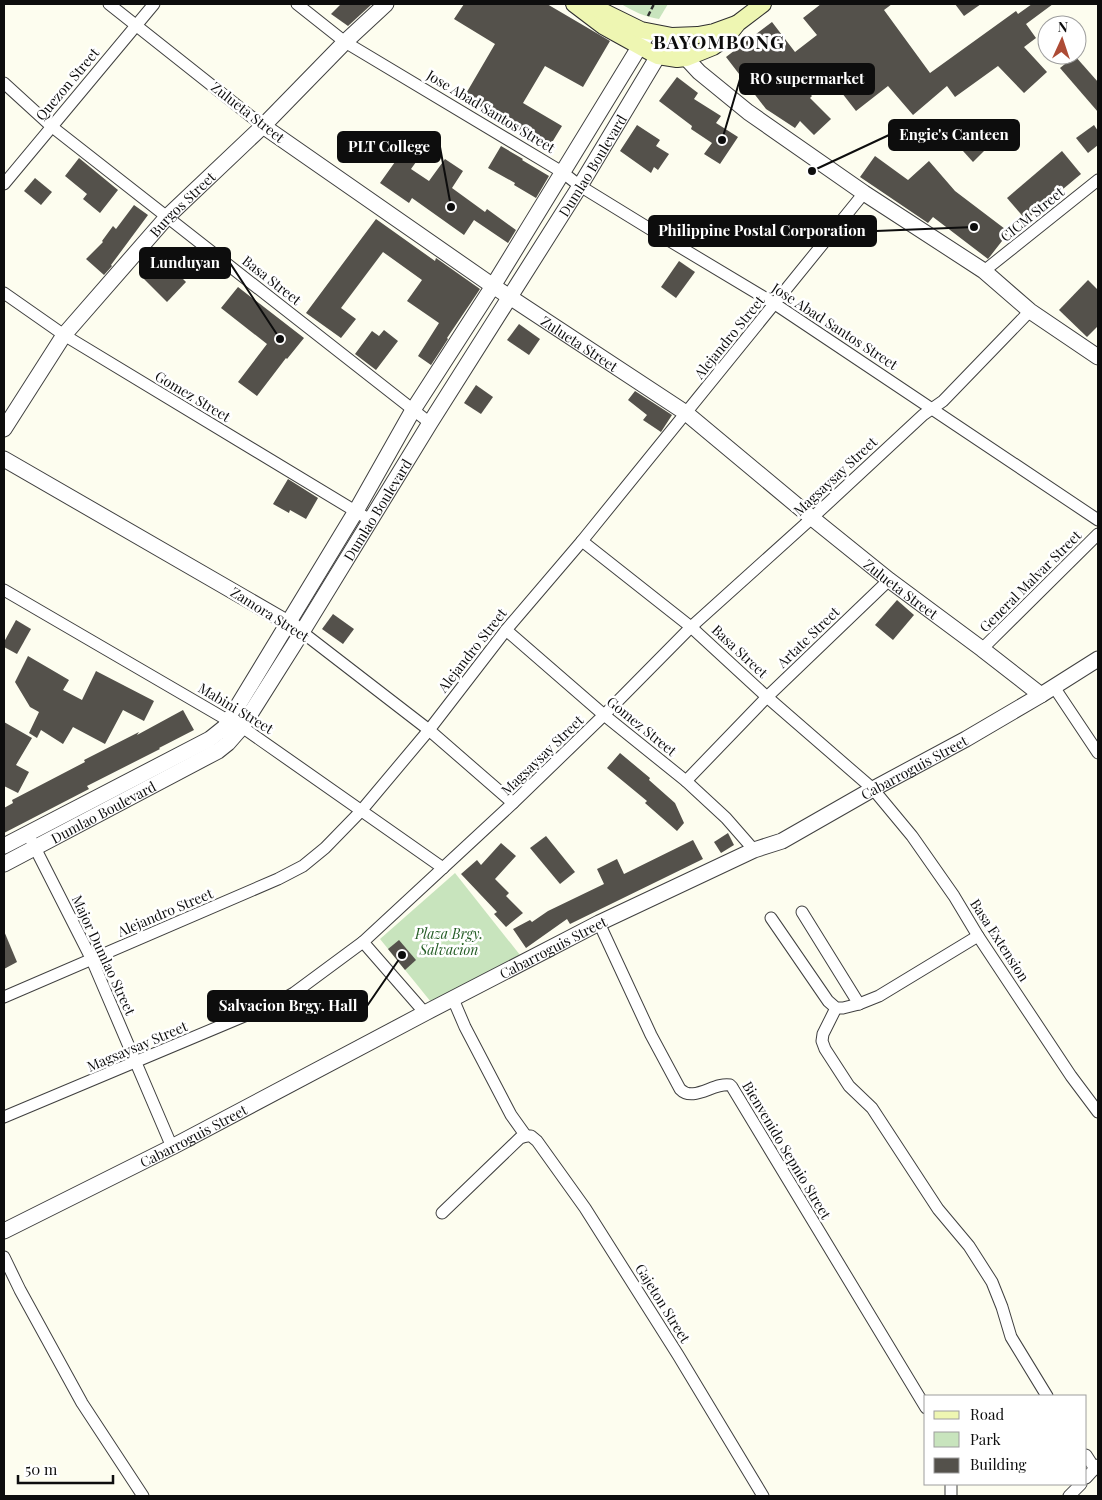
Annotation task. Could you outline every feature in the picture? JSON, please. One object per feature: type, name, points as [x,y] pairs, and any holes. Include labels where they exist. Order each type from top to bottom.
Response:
[{"type":"main road","points":[[587,6],[603,26],[658,56],[677,59],[686,58],[713,47],[726,38],[738,23],[763,4]]},
{"type":"main road","points":[[587,6],[648,32],[672,36],[714,32],[738,23]]},
{"type":"street","name":"Zulueta Street","points":[[110,4],[264,126],[493,286],[686,413],[889,580],[1041,695]]},
{"type":"street","name":"Quezon Street","points":[[4,184],[154,4]]},
{"type":"street","name":"Jose Abad Santos Street","points":[[297,4],[345,42],[562,172],[580,186],[775,304],[1098,520]]},
{"type":"street","name":"Burgos Street","points":[[4,429],[64,335],[167,217],[264,126],[345,42],[386,4]]},
{"type":"street","name":"Dumlao Boulevard","points":[[4,864],[218,751],[228,743],[289,622],[356,511],[412,410],[493,286],[648,32]]},
{"type":"street","points":[[672,36],[686,58],[726,96],[864,193],[984,271],[1030,311],[1098,356]]},
{"type":"street","name":"Dumlao Boulevard","points":[[4,846],[236,724],[302,632],[430,423],[580,186],[658,56]]},
{"type":"street","name":"Basa Street","points":[[4,83],[51,126],[430,423]]},
{"type":"street","name":"CICM Street","points":[[984,271],[1098,180]]},
{"type":"street","name":"Alejandro Street","points":[[4,997],[248,892],[303,866],[325,848],[361,811],[429,730],[506,630],[582,541],[864,193]]},
{"type":"street","name":"Gomez Street","points":[[4,293],[64,335],[370,520]]},
{"type":"street","name":"Magsaysay Street","points":[[4,1117],[280,1001],[294,993],[363,942],[513,804],[692,627],[923,415],[943,401],[1030,311]]},
{"type":"street","name":"Zamora Street","points":[[4,459],[289,622],[429,730],[513,804]]},
{"type":"street","name":"General Malvar Street","points":[[982,649],[1098,534]]},
{"type":"street","name":"Basa Street","points":[[582,541],[692,627],[873,789]]},
{"type":"street","name":"Artate Street","points":[[686,781],[768,697],[889,580]]},
{"type":"street","name":"Mabini Street","points":[[4,590],[236,724],[443,868]]},
{"type":"street","name":"Gomez Street","points":[[506,630],[604,715],[686,781],[726,818],[754,850]]},
{"type":"street","name":"Cabarroguis Street","points":[[4,1231],[172,1147],[599,923],[754,850],[782,841],[873,789],[931,759],[1041,695],[1098,658]]},
{"type":"street","points":[[1054,687],[1098,753]]},
{"type":"street","name":"Basa Extension","points":[[873,789],[912,836],[954,896],[978,936],[1071,1076],[1098,1112]]},
{"type":"street","name":"Major Dumlao Street","points":[[28,834],[92,960],[172,1147]]},
{"type":"street","points":[[802,912],[859,1004]]},
{"type":"street","points":[[771,918],[828,1001],[836,1008],[859,1004],[880,996],[978,936]]},
{"type":"street","name":"Bienvenido Sepnio Street","points":[[599,923],[651,1035],[680,1088],[683,1092],[691,1094],[722,1084],[732,1087],[924,1405]]},
{"type":"street","points":[[363,942],[425,1013]]},
{"type":"street","name":"Gajeton Street","points":[[453,999],[465,1027],[511,1115],[526,1136],[531,1136],[537,1141],[585,1208],[678,1355],[763,1496]]},
{"type":"street","points":[[836,1008],[823,1034],[822,1041],[825,1049],[849,1086],[872,1108],[938,1209],[969,1246],[992,1282],[1011,1337],[1046,1395]]},
{"type":"street","points":[[442,1213],[520,1138],[526,1136]]},
{"type":"street","points":[[4,1257],[82,1403],[143,1496]]},
{"type":"street","points":[[1087,1455],[1097,1467],[1087,1477]]},
{"type":"street","points":[[1068,1496],[1079,1485]]},
{"type":"path","points":[[648,16],[654,4]]},
{"type":"green space","points":[[621,4],[668,4],[659,19],[649,17]]},
{"type":"green space","name":"Plaza Brgy. Salvacion","points":[[455,873],[520,955],[431,1002],[380,939]]},
{"type":"building","points":[[341,4],[372,4],[348,26],[331,14]]},
{"type":"building","points":[[464,4],[547,4],[610,41],[583,87],[545,66],[523,103],[562,126],[548,149],[464,97],[495,44],[454,19]]},
{"type":"building","points":[[821,4],[892,4],[884,10],[930,73],[1016,11],[1018,14],[1032,4],[1053,4],[1026,24],[1036,38],[1024,47],[1037,61],[1037,65],[1041,65],[1047,72],[1024,93],[998,66],[955,97],[947,86],[913,115],[888,86],[856,111],[831,79],[810,94],[812,96],[810,98],[831,119],[814,135],[800,121],[795,128],[766,109],[726,57],[772,22],[795,52],[817,35],[803,18]]},
{"type":"building","points":[[955,4],[981,4],[964,16]]},
{"type":"building","points":[[1064,65],[1083,65],[1098,82],[1098,112],[1060,68]]},
{"type":"building","points":[[677,77],[698,93],[694,99],[721,116],[716,123],[738,137],[720,164],[704,154],[712,143],[691,129],[692,126],[659,101]]},
{"type":"building","points":[[637,125],[660,140],[656,146],[669,154],[658,170],[654,167],[651,173],[620,151]]},
{"type":"building","points":[[1094,125],[1098,131],[1098,145],[1088,153],[1076,138]]},
{"type":"building","points":[[980,135],[990,145],[973,162],[963,151]]},
{"type":"building","points":[[412,138],[426,148],[411,169],[429,181],[445,159],[463,171],[452,188],[485,212],[487,209],[516,230],[508,243],[474,220],[464,235],[412,198],[409,203],[380,183]]},
{"type":"building","points":[[501,146],[549,176],[536,198],[514,185],[515,183],[488,168]]},
{"type":"building","points":[[1062,151],[1081,174],[1026,220],[1007,198]]},
{"type":"building","points":[[875,156],[908,180],[929,161],[955,191],[1009,232],[988,259],[933,217],[928,223],[860,177]]},
{"type":"building","points":[[79,158],[118,190],[100,213],[83,199],[87,194],[65,176]]},
{"type":"building","points":[[35,178],[52,192],[41,205],[24,191]]},
{"type":"building","points":[[134,205],[148,215],[104,275],[86,259],[103,242],[113,226],[116,229]]},
{"type":"building","points":[[376,219],[435,261],[436,258],[480,289],[431,365],[418,356],[439,323],[407,301],[422,280],[383,252],[341,308],[356,319],[341,338],[306,313]]},
{"type":"building","points":[[161,257],[186,282],[167,302],[141,276]]},
{"type":"building","points":[[679,261],[695,272],[676,298],[661,287]]},
{"type":"building","points":[[1088,280],[1098,290],[1098,326],[1087,337],[1059,310]]},
{"type":"building","points":[[238,287],[304,338],[257,396],[238,382],[267,344],[221,308]]},
{"type":"building","points":[[519,324],[540,339],[529,355],[507,340]]},
{"type":"building","points":[[384,330],[398,341],[376,370],[355,354],[372,331],[379,336]]},
{"type":"building","points":[[476,385],[493,397],[481,414],[464,403]]},
{"type":"building","points":[[635,391],[672,415],[661,432],[643,420],[647,415],[628,400]]},
{"type":"building","points":[[288,479],[318,498],[306,519],[290,510],[289,513],[273,504]]},
{"type":"building","points":[[897,600],[914,615],[893,640],[875,625]]},
{"type":"building","points":[[333,614],[354,629],[343,644],[322,629]]},
{"type":"building","points":[[16,620],[31,629],[17,654],[4,647],[4,642]]},
{"type":"building","points":[[28,656],[69,680],[63,690],[82,700],[96,671],[154,701],[144,721],[123,710],[105,744],[73,727],[63,744],[41,730],[37,738],[29,733],[39,712],[30,707],[15,682]]},
{"type":"building","points":[[183,710],[194,730],[87,786],[89,789],[4,833],[4,808],[13,803],[12,800],[85,762],[84,760],[139,732],[137,735]]},
{"type":"building","points":[[4,722],[32,738],[16,765],[29,772],[18,793],[4,786]]},
{"type":"building","points":[[620,753],[650,778],[649,780],[675,803],[684,823],[677,831],[645,803],[647,801],[607,768]]},
{"type":"building","points":[[728,833],[734,845],[721,853],[714,842]]},
{"type":"building","points":[[546,836],[575,872],[560,884],[530,848]]},
{"type":"building","points":[[693,840],[703,859],[570,924],[567,919],[526,948],[513,929],[530,920],[532,922],[548,911],[604,884],[597,869],[617,859],[624,874]]},
{"type":"building","points":[[501,843],[516,856],[495,879],[509,893],[506,896],[523,913],[506,927],[494,914],[497,912],[461,874],[477,860],[481,865]]},
{"type":"building","points":[[4,931],[17,962],[4,969]]},
{"type":"building","points":[[399,940],[416,960],[405,970],[388,949]]},
{"type":"place","name":"RO supermarket","points":[[722,140]]},
{"type":"place","name":"Engie's Canteen","points":[[812,171]]},
{"type":"place","name":"PLT College","points":[[451,207]]},
{"type":"place","name":"Philippine Postal Corporation","points":[[974,227]]},
{"type":"place","name":"Lunduyan","points":[[280,339]]},
{"type":"place","name":"Salvacion Brgy. Hall","points":[[402,955]]},
{"type":"district","name":"BAYOMBONG","points":[[719,41]]}]
